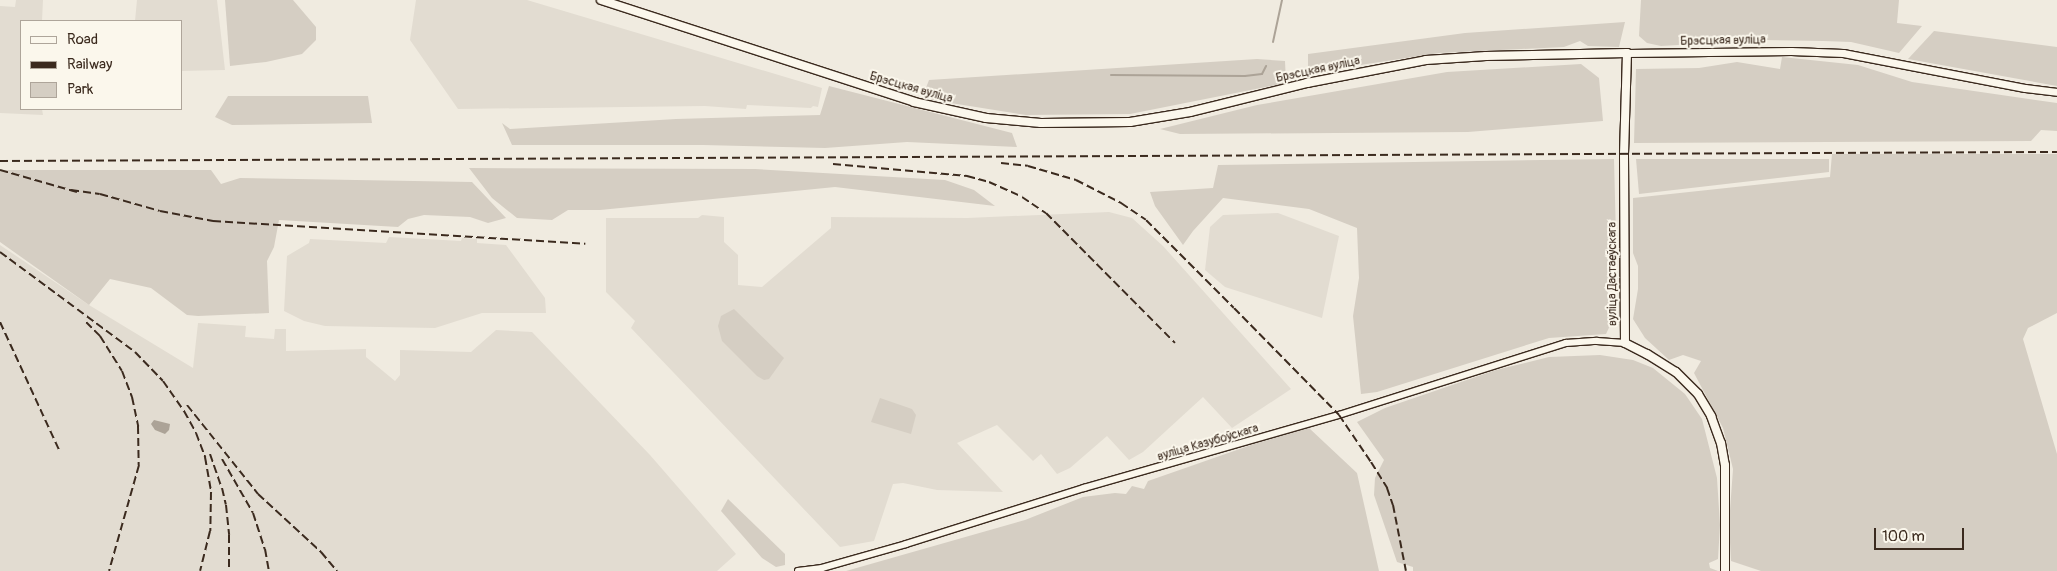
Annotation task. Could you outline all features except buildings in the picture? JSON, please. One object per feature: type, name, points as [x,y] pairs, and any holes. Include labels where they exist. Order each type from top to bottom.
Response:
[{"type":"main road","name":"Брэсцкая вуліца","points":[[601,0],[923,104],[986,118],[1041,123],[1130,122],[1190,112],[1307,83],[1426,60],[1486,56],[1791,51],[1843,53],[2025,88],[2057,92]]},
{"type":"main road","name":"вуліца Дастаеўскага","points":[[1627,53],[1624,154],[1625,343],[1676,372],[1698,394],[1711,416],[1721,444],[1724,465],[1725,571]]},
{"type":"street","name":"вуліца Казубоўскага","points":[[798,571],[822,568],[1084,488],[1339,415],[1566,344],[1597,341],[1625,343]]},
{"type":"shaded area","points":[[16,0],[43,0],[42,20],[20,20],[20,110],[42,110],[43,115],[0,113],[0,6],[15,7]]},
{"type":"shaded area","points":[[137,0],[217,0],[225,70],[182,71],[182,20],[135,20]]},
{"type":"shaded area","points":[[416,0],[527,0],[822,88],[818,107],[747,105],[746,109],[705,106],[458,109],[410,40]]},
{"type":"shaded area","points":[[1109,212],[1132,218],[1163,246],[1291,389],[1232,428],[1203,397],[1143,452],[1129,460],[1107,436],[1070,468],[1057,474],[1041,454],[1033,461],[997,425],[957,443],[1003,492],[937,490],[903,483],[893,484],[874,541],[840,547],[631,328],[635,321],[606,292],[606,218],[698,218],[702,215],[724,217],[724,242],[738,255],[738,285],[762,287],[831,228],[831,217],[967,218]]},
{"type":"shaded area","points":[[1278,213],[1339,236],[1322,318],[1225,287],[1205,270],[1210,227],[1223,215]]},
{"type":"shaded area","points":[[389,237],[461,241],[462,238],[477,239],[477,243],[506,245],[545,298],[546,313],[482,313],[435,328],[325,326],[304,321],[284,311],[287,256],[309,243],[310,239],[386,243]]},
{"type":"shaded area","points":[[0,245],[89,305],[193,368],[198,323],[246,326],[245,337],[274,339],[275,329],[286,329],[286,351],[366,349],[366,357],[395,381],[400,375],[400,350],[471,352],[496,330],[532,332],[650,455],[736,554],[717,571],[0,571]]},
{"type":"shaded area","points":[[154,420],[170,424],[169,430],[165,434],[155,430],[151,424]]},
{"type":"green space","points":[[225,0],[293,0],[316,27],[316,40],[302,54],[266,62],[230,66]]},
{"type":"green space","points":[[1641,0],[1899,0],[1897,23],[1922,26],[1899,53],[1851,42],[1823,41],[1760,40],[1661,46],[1647,43],[1639,36]]},
{"type":"green space","points":[[1625,22],[1619,47],[1588,46],[1580,41],[1564,47],[1439,53],[1308,73],[1308,54],[1465,33]]},
{"type":"green space","points":[[1934,31],[2057,47],[2057,86],[1908,59]]},
{"type":"green space","points":[[1782,57],[1858,65],[1912,82],[2057,103],[2057,131],[2041,130],[2031,141],[1634,143],[1636,69],[1699,68],[1737,62],[1780,69]]},
{"type":"green space","points":[[1257,59],[1285,61],[1286,83],[1130,114],[1026,115],[932,100],[924,93],[929,80]]},
{"type":"green space","points":[[1581,64],[1599,78],[1603,121],[1468,132],[1180,134],[1160,129],[1257,105],[1447,72]]},
{"type":"green space","points":[[829,86],[1012,133],[1017,147],[907,142],[825,148],[703,145],[512,145],[502,123],[510,129],[676,119],[820,115]]},
{"type":"green space","points":[[228,96],[368,96],[372,123],[232,125],[215,117]]},
{"type":"green space","points":[[1832,154],[2057,154],[2057,313],[2028,328],[2023,339],[2057,454],[2057,571],[1761,571],[1731,561],[1729,524],[1733,469],[1723,428],[1694,373],[1701,361],[1683,355],[1669,360],[1645,338],[1633,319],[1638,289],[1638,266],[1633,253],[1633,198],[1830,177]]},
{"type":"green space","points":[[1614,159],[1616,238],[1607,266],[1615,315],[1606,334],[1549,338],[1377,392],[1361,394],[1353,316],[1359,278],[1357,228],[1309,209],[1223,198],[1183,245],[1155,206],[1150,192],[1213,188],[1218,165]]},
{"type":"green space","points":[[1636,159],[1829,159],[1829,172],[1639,194]]},
{"type":"green space","points":[[469,168],[755,169],[945,180],[974,190],[995,206],[835,187],[600,210],[568,210],[552,220],[517,218],[492,198]]},
{"type":"green space","points":[[0,170],[211,170],[221,184],[240,178],[472,182],[506,218],[488,223],[470,217],[424,215],[408,219],[398,227],[279,220],[274,247],[267,261],[269,313],[187,315],[151,288],[110,279],[89,305],[0,242]]},
{"type":"green space","points":[[734,309],[784,358],[769,379],[764,380],[757,376],[722,341],[718,326],[721,316]]},
{"type":"green space","points":[[1600,355],[1633,360],[1653,368],[1685,394],[1702,419],[1717,478],[1720,525],[1718,559],[1709,563],[1710,568],[1718,571],[1413,571],[1413,567],[1397,562],[1374,495],[1375,478],[1384,460],[1357,422],[1385,408],[1496,370],[1549,357]]},
{"type":"green space","points":[[880,398],[912,409],[916,415],[911,434],[871,422]]},
{"type":"green space","points":[[1309,428],[1357,473],[1379,571],[846,571],[1025,520],[1083,497],[1115,493],[1126,494],[1132,486],[1144,489],[1148,481],[1254,444]]},
{"type":"green space","points":[[728,499],[785,554],[785,565],[776,567],[762,558],[721,511]]},
{"type":"waterway","points":[[1273,42],[1282,0]]},
{"type":"waterway","points":[[1111,75],[1245,76],[1262,74],[1266,66]]},
{"type":"railway","points":[[0,161],[2057,152]]},
{"type":"railway","points":[[1001,163],[1028,166],[1076,180],[1121,203],[1146,220],[1234,308],[1339,415],[1371,462],[1387,488],[1393,505],[1406,571]]},
{"type":"railway","points":[[833,164],[967,176],[989,182],[1022,197],[1046,213],[1175,343]]},
{"type":"railway","points":[[0,170],[77,192]]},
{"type":"railway","points":[[71,190],[100,194],[160,211],[213,221],[585,244]]},
{"type":"railway","points":[[0,252],[135,352],[163,381],[184,411],[196,433],[205,457],[211,492],[210,531],[200,571]]},
{"type":"railway","points":[[0,322],[60,452]]},
{"type":"railway","points":[[86,322],[100,336],[122,371],[132,397],[138,426],[139,465],[109,571]]},
{"type":"railway","points":[[187,405],[258,494],[321,552],[337,571]]},
{"type":"railway","points":[[210,454],[226,505],[229,535],[229,571]]},
{"type":"railway","points":[[222,459],[253,513],[265,549],[269,571]]}]
